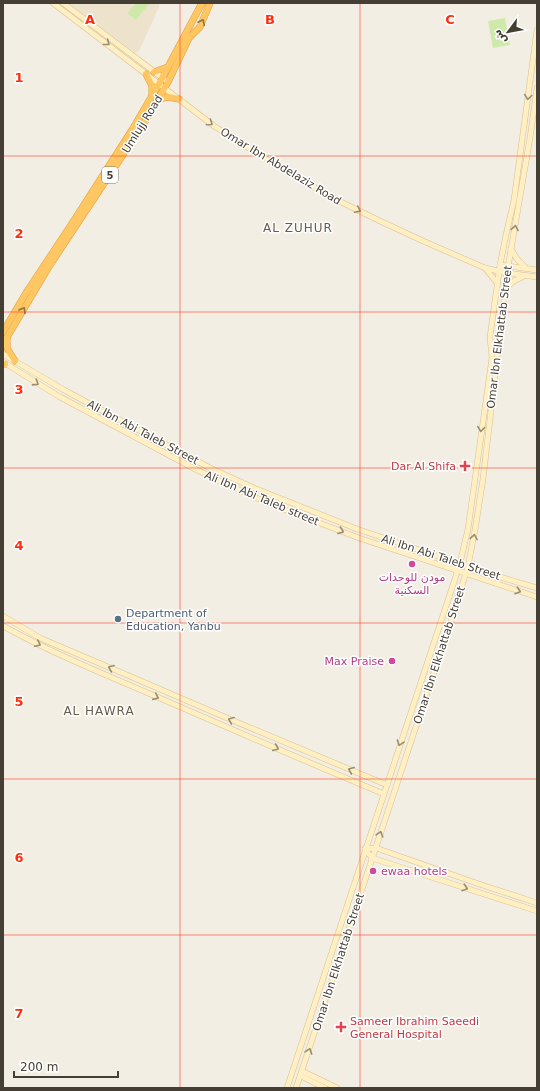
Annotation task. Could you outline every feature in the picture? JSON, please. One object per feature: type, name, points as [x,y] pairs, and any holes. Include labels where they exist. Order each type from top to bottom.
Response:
[{"type":"highway","name":"Umlujj Road","points":[[164,83],[168,67],[202,3]]},
{"type":"highway","name":"Umlujj Road","points":[[3,332],[42,269],[155,98],[189,38],[200,27],[210,3]]},
{"type":"highway","points":[[154,72],[168,67]]},
{"type":"highway","points":[[146,74],[152,86],[155,98],[168,97],[179,99]]},
{"type":"highway","name":"Umlujj Road","points":[[3,344],[50,265],[146,120],[155,98]]},
{"type":"highway","points":[[7,338],[7,348],[15,361]]},
{"type":"street","name":"Omar Ibn Abdelaziz Road","points":[[53,3],[146,74],[164,83]]},
{"type":"street","name":"Omar Ibn Abdelaziz Road","points":[[63,3],[154,72],[179,99],[201,117],[268,160],[341,202],[423,241],[485,268],[499,272],[537,277]]},
{"type":"street","name":"Omar Ibn Elkhattab Street","points":[[287,1088],[454,584],[463,552],[468,529],[492,358],[490,336],[499,272],[514,200],[537,30]]},
{"type":"street","name":"Omar Ibn Elkhattab Street","points":[[296,1088],[466,574],[471,554],[483,479],[507,273],[537,88]]},
{"type":"street","points":[[511,249],[517,259],[526,268]]},
{"type":"street","points":[[500,265],[537,270]]},
{"type":"street","points":[[485,268],[498,284]]},
{"type":"street","points":[[505,289],[514,281],[524,276]]},
{"type":"street","name":"Ali Ibn Abi Taleb Street","points":[[3,354],[64,390],[235,480],[356,529],[537,588]]},
{"type":"street","name":"Ali Ibn Abi Taleb street","points":[[4,363],[60,397],[230,486],[276,506],[359,538],[537,597]]},
{"type":"street","points":[[449,559],[457,558],[463,552]]},
{"type":"street","points":[[471,554],[473,563],[480,570]]},
{"type":"street","points":[[446,567],[453,574],[454,584]]},
{"type":"street","points":[[462,586],[468,579],[478,578]]},
{"type":"street","points":[[3,616],[40,638],[387,785]]},
{"type":"street","points":[[3,626],[32,642],[74,661],[384,794]]},
{"type":"street","points":[[365,849],[376,848],[476,883],[537,902]]},
{"type":"street","points":[[365,849],[372,858],[537,911]]},
{"type":"street","points":[[301,1073],[324,1088]]},
{"type":"street","points":[[301,1073],[337,1088]]},
{"type":"shaded area","points":[[69,3],[159,3],[159,7],[139,51],[135,53]]},
{"type":"green space","points":[[136,3],[149,4],[136,20],[127,13]]},
{"type":"green space","points":[[505,18],[510,45],[493,48],[488,21]]},
{"type":"place","name":"Dar Al Shifa","points":[[465,466]]},
{"type":"place","name":"مودن للوحدات السكنية","points":[[412,564]]},
{"type":"place","name":"Department of Education, Yanbu","points":[[118,619]]},
{"type":"place","name":"Max Praise","points":[[392,661]]},
{"type":"place","name":"ewaa hotels","points":[[373,871]]},
{"type":"place","name":"Sameer Ibrahim Saeedi General Hospital","points":[[341,1027]]},
{"type":"district","name":"AL ZUHUR","points":[[298,228]]},
{"type":"district","name":"AL HAWRA","points":[[99,711]]}]
